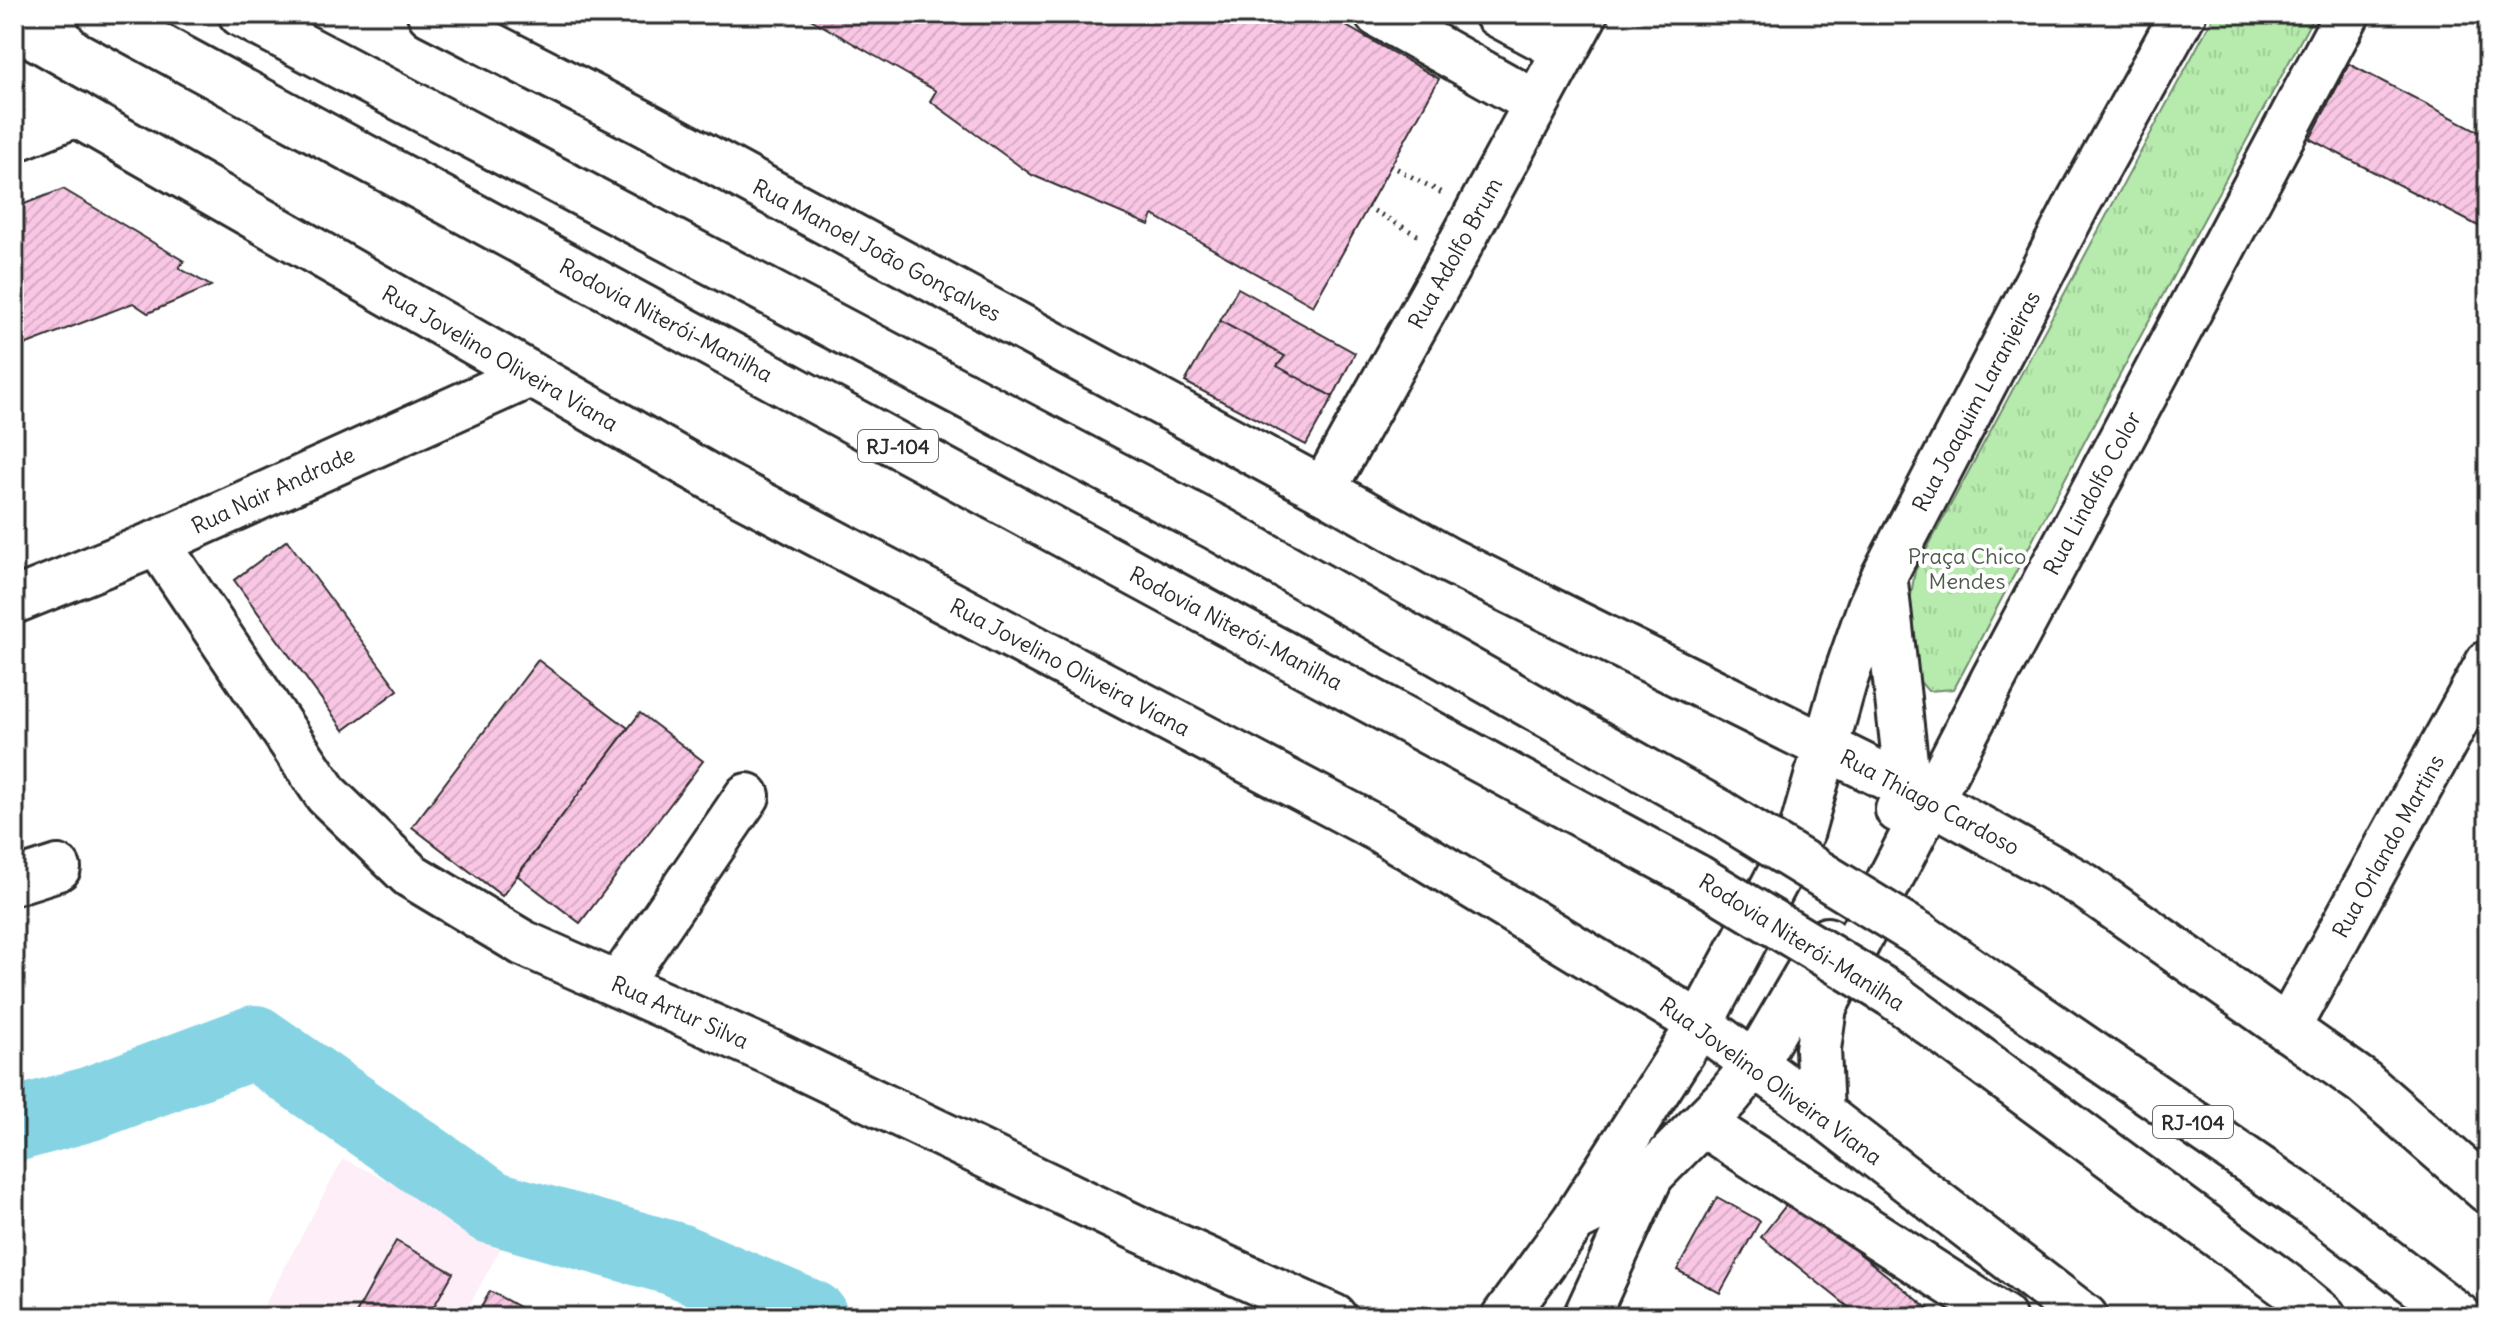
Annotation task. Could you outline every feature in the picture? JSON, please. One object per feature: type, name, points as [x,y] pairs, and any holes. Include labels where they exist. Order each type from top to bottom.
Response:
[{"type":"main road","name":"Rodovia Niterói-Manilha","points":[[100,14],[1697,877],[1891,994],[2288,1287],[2324,1317]]},
{"type":"main road","name":"RJ-104","points":[[241,14],[1217,528],[1721,813],[1920,935],[2323,1212],[2460,1317]]},
{"type":"main road","name":"Rua Manoel João Gonçalves","points":[[430,14],[641,122],[1323,490]]},
{"type":"main road","points":[[1377,14],[1536,103]]},
{"type":"main road","points":[[1497,14],[1574,32]]},
{"type":"main road","name":"Rua Joaquim Laranjeiras","points":[[1504,1317],[1574,1221],[1700,1024],[1801,834],[1844,682],[1884,576],[2078,203],[2183,14]]},
{"type":"main road","name":"Rua Lindolfo Color","points":[[1821,1113],[1818,1049],[1824,1007],[1920,794],[2347,14]]},
{"type":"main road","name":"Rua Adolfo Brum","points":[[1323,490],[1574,32]]},
{"type":"main road","name":"Rua Jovelino Oliveira Viana","points":[[14,79],[717,481],[1380,830],[1700,1024],[1821,1113],[2085,1317]]},
{"type":"main road","points":[[14,139],[76,114]]},
{"type":"main road","name":"Rua Nair Andrade","points":[[14,601],[157,543],[530,375]]},
{"type":"main road","name":"Rua Thiago Cardoso","points":[[1323,490],[1448,560],[1920,794],[2083,885],[2363,1082],[2488,1191]]},
{"type":"main road","name":"Rua Artur Silva","points":[[157,543],[327,795],[410,875],[523,943],[770,1052],[1137,1228],[1334,1317]]},
{"type":"main road","points":[[1884,576],[1920,794]]},
{"type":"main road","name":"Rua Orlando Martins","points":[[2287,1029],[2488,663]]},
{"type":"main road","name":"Rua Lindolfo Color","points":[[1651,1175],[1703,1124],[1754,1065],[1879,851],[1920,794]]},
{"type":"main road","points":[[618,985],[747,796]]},
{"type":"main road","points":[[14,882],[58,868]]},
{"type":"main road","points":[[1703,1124],[2003,1317]]},
{"type":"main road","points":[[1574,1221],[1611,1202],[1651,1175]]},
{"type":"main road","points":[[1586,1317],[1651,1175]]},
{"type":"path","points":[[1390,165],[1431,187]]},
{"type":"path","points":[[1367,207],[1406,228]]},
{"type":"shaded area","points":[[343,1159],[506,1238],[463,1317],[258,1317]]},
{"type":"green space","name":"Praça Chico Mendes","points":[[2215,14],[2315,14],[1954,689],[1928,691],[1915,676],[1908,613],[1915,571]]},
{"type":"building","points":[[802,14],[1325,14],[1439,79],[1313,306],[1153,215],[1149,225],[1032,175],[930,101],[936,91]]},
{"type":"building","points":[[2349,64],[2488,136],[2488,231],[2310,139]]},
{"type":"building","points":[[63,189],[184,261],[179,268],[211,286],[148,313],[133,303],[14,349],[14,208]]},
{"type":"building","points":[[1238,288],[1355,353],[1333,397],[1277,366],[1285,356],[1220,321]]},
{"type":"building","points":[[1220,321],[1285,356],[1277,366],[1333,397],[1306,445],[1185,382]]},
{"type":"building","points":[[287,540],[398,690],[344,730],[234,580]]},
{"type":"building","points":[[538,660],[628,728],[502,896],[412,827]]},
{"type":"building","points":[[640,713],[703,761],[580,923],[517,875]]},
{"type":"building","points":[[1717,1197],[1760,1221],[1720,1293],[1677,1270]]},
{"type":"building","points":[[1791,1199],[1939,1317],[1861,1317],[1761,1237]]},
{"type":"building","points":[[396,1241],[453,1273],[428,1317],[354,1317]]},
{"type":"building","points":[[490,1291],[537,1317],[476,1317]]},
{"type":"waterway","points":[[14,1125],[89,1104],[255,1042],[491,1207],[675,1259],[811,1317]]}]
